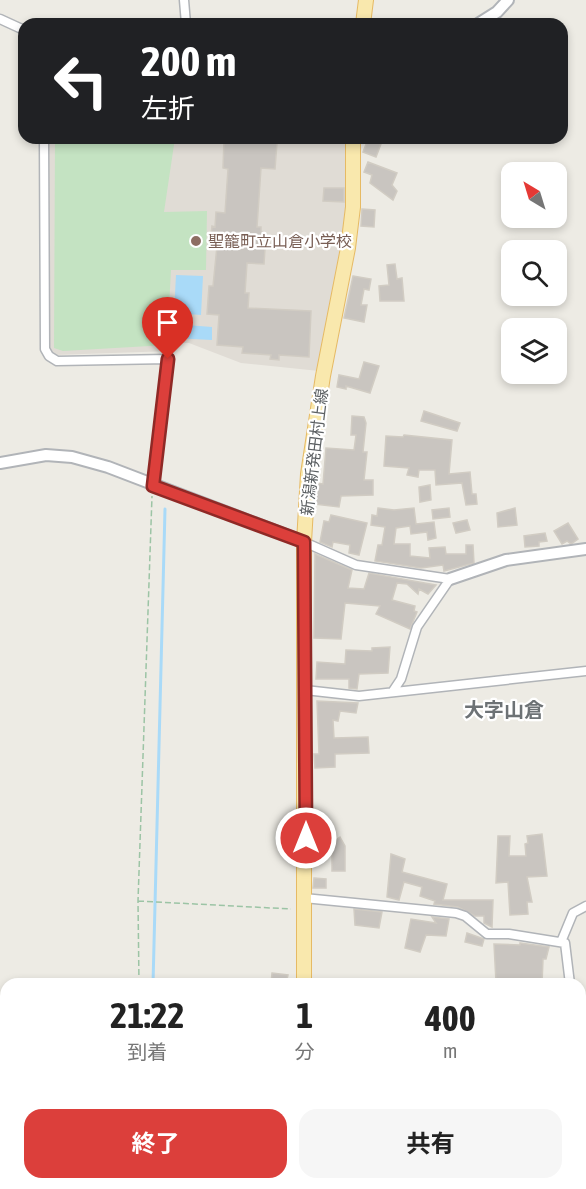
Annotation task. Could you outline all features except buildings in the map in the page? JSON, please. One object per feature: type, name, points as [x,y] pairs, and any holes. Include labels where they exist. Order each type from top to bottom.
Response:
[{"type":"main road","points":[[364,18],[366,0]]},
{"type":"main road","name":"新潟新発田村上線","points":[[304,978],[304,542],[308,474],[323,376],[348,248],[352,207],[353,144]]},
{"type":"street","points":[[184,0],[186,18]]},
{"type":"street","points":[[488,18],[508,0]]},
{"type":"street","points":[[0,19],[18,27]]},
{"type":"street","points":[[44,144],[45,349],[49,356],[57,361],[168,359],[153,486]]},
{"type":"street","points":[[0,463],[46,455],[72,457],[108,467],[304,542],[356,565],[450,579],[506,560],[586,549]]},
{"type":"street","points":[[393,691],[401,679],[417,627],[450,579]]},
{"type":"street","points":[[305,690],[359,696],[586,671]]},
{"type":"street","points":[[304,904],[456,913],[465,916],[487,934],[509,934],[565,943],[569,978]]},
{"type":"street","points":[[561,942],[573,913],[586,906]]},
{"type":"path","points":[[139,978],[138,901],[153,486]]},
{"type":"path","points":[[138,901],[304,904]]},
{"type":"shaded area","name":"聖籠町立山倉小学校","points":[[49,144],[347,144],[348,209],[319,371],[241,363],[189,343],[177,343],[171,351],[54,355],[49,351]]},
{"type":"green space","points":[[55,144],[174,144],[164,212],[207,211],[206,270],[171,270],[167,345],[63,351],[54,348]]},
{"type":"water","points":[[176,275],[203,276],[201,315],[174,313]]},
{"type":"water","points":[[174,324],[212,327],[212,340],[173,338]]},
{"type":"waterway","points":[[153,978],[165,509]]},
{"type":"place","name":"聖籠町立山倉小学校","points":[[196,241]]},
{"type":"district","name":"大字山倉","points":[[504,710]]},
{"type":"route","points":[[168,359],[167,388],[153,486],[304,542],[306,838]]}]
